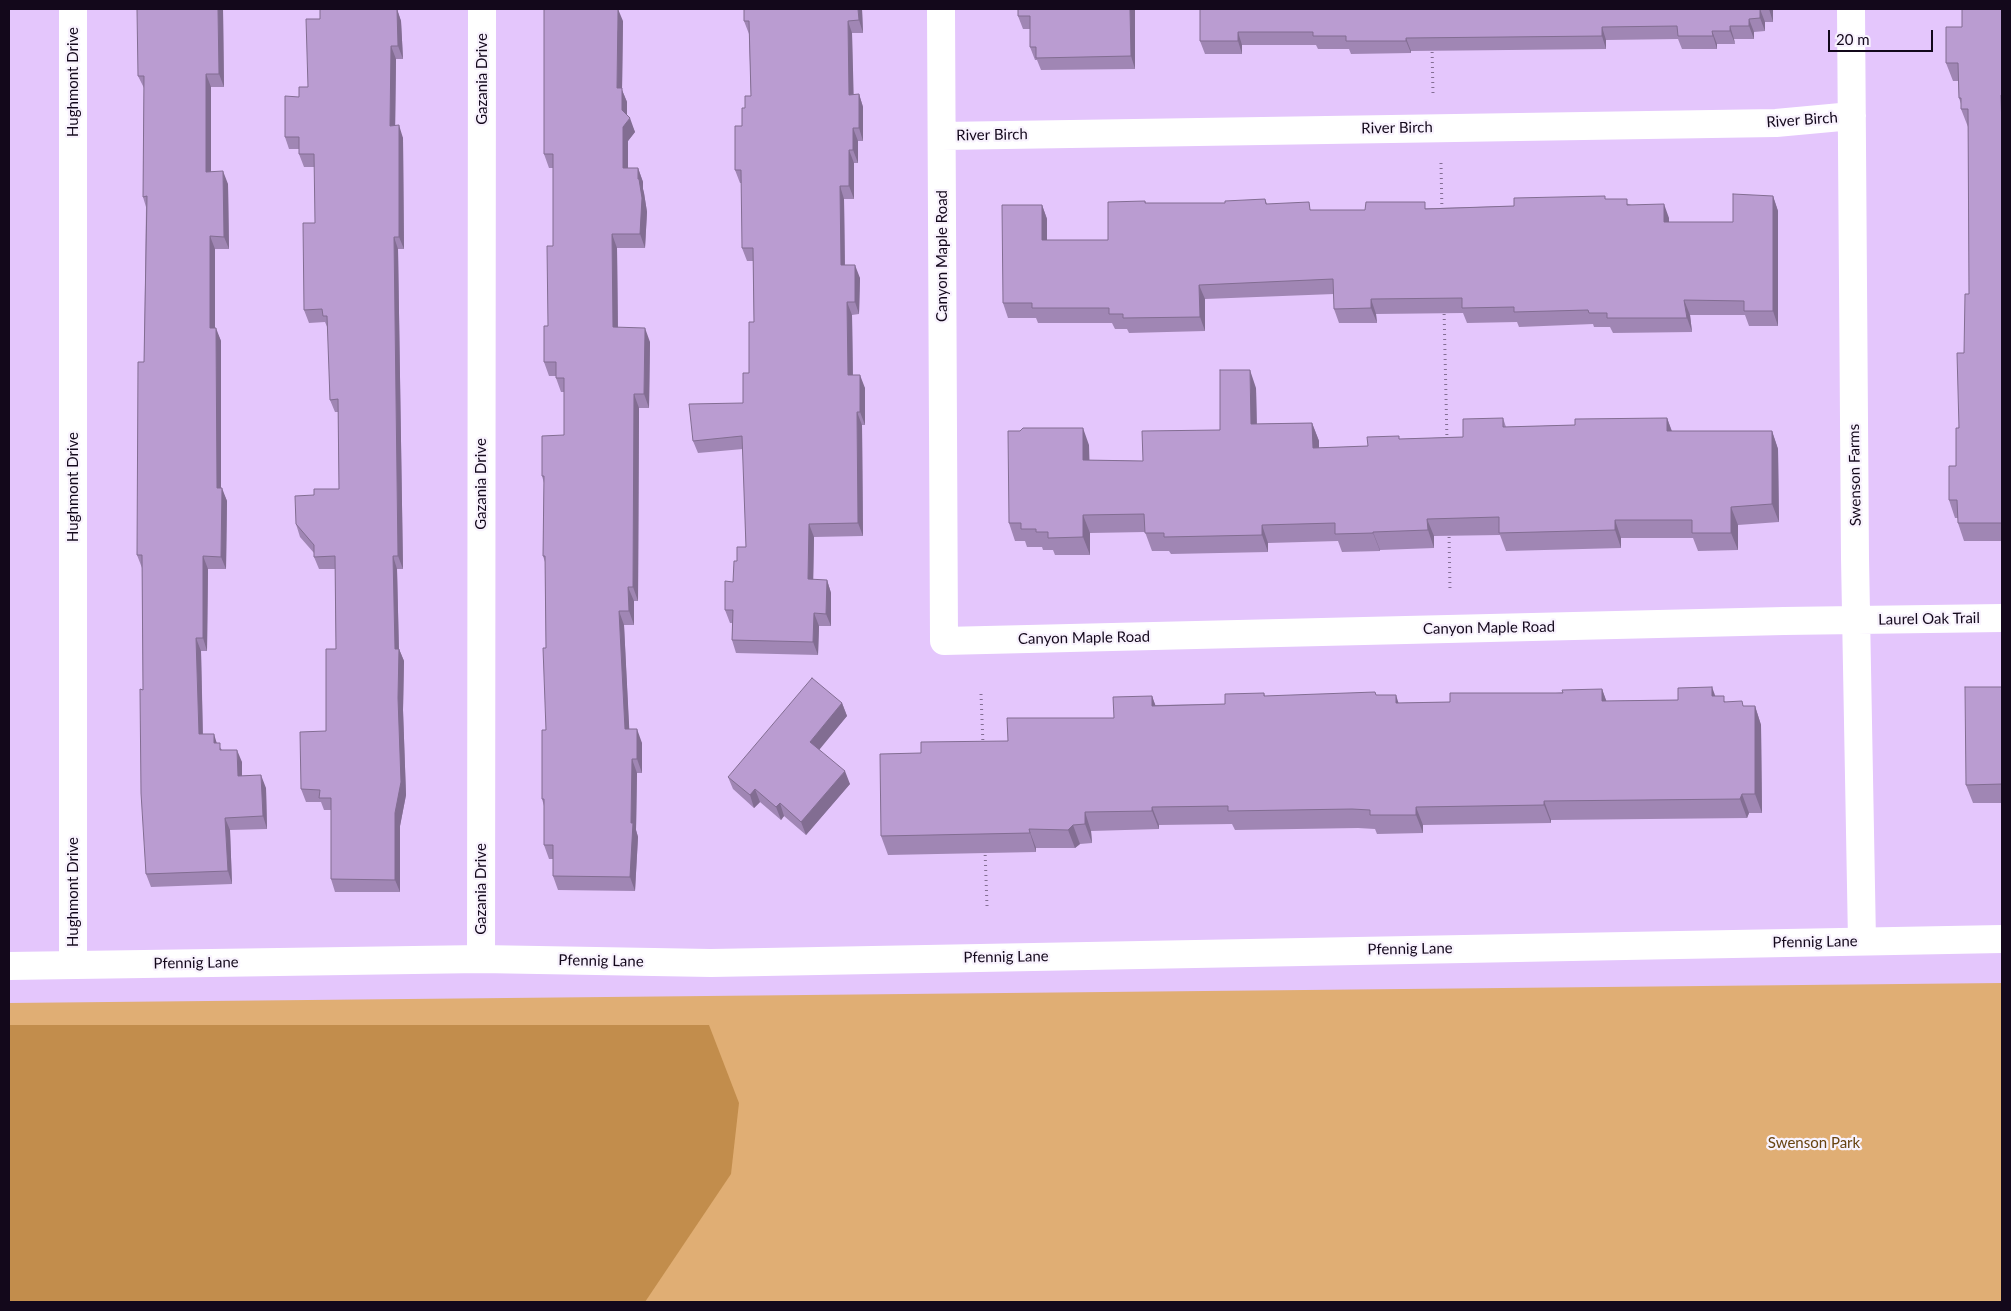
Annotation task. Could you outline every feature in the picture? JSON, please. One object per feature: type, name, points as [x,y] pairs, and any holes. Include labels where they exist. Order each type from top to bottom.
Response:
[{"type":"street","name":"Hughmont Drive","points":[[73,9],[73,965]]},
{"type":"street","name":"Gazania Drive","points":[[481,959],[482,9]]},
{"type":"street","name":"Canyon Maple Road","points":[[942,9],[944,641],[1856,620]]},
{"type":"street","name":"Swenson Farms","points":[[1851,9],[1856,620],[1862,941]]},
{"type":"street","name":"River Birch","points":[[942,136],[1766,123],[1852,116]]},
{"type":"street","name":"Laurel Oak Trail","points":[[1856,620],[2002,618]]},
{"type":"street","name":"Pfennig Lane","points":[[9,966],[481,959],[711,963],[2002,938]]},
{"type":"path","points":[[1432,37],[1433,94]]},
{"type":"path","points":[[1441,163],[1442,222]]},
{"type":"path","points":[[1444,302],[1447,442]]},
{"type":"path","points":[[1449,531],[1450,591]]},
{"type":"path","points":[[981,694],[983,752]]},
{"type":"path","points":[[985,848],[987,906]]},
{"type":"green space","name":"Swenson Park","points":[[2002,983],[2002,1302],[9,1302],[9,1003]]},
{"type":"shaded area","points":[[9,1025],[709,1025],[739,1103],[731,1174],[645,1302],[9,1302]]},
{"type":"building","points":[[137,9],[218,9],[219,74],[206,74],[206,172],[223,171],[224,237],[210,236],[210,328],[216,328],[217,488],[222,488],[221,557],[203,556],[203,638],[196,638],[199,734],[214,734],[214,743],[220,743],[220,750],[237,750],[238,776],[261,775],[263,816],[225,818],[228,871],[146,874],[141,793],[140,689],[143,690],[142,555],[137,555],[138,362],[144,362],[147,196],[143,197],[144,76],[138,76]]},
{"type":"building","points":[[320,9],[397,9],[398,46],[391,46],[390,126],[399,125],[399,237],[394,237],[398,556],[393,556],[395,649],[399,649],[398,698],[401,782],[395,813],[395,880],[331,879],[331,798],[319,798],[320,790],[301,789],[300,732],[326,731],[326,649],[336,649],[335,556],[314,557],[314,545],[296,524],[295,496],[314,495],[314,489],[339,489],[338,399],[330,400],[327,316],[323,316],[322,309],[304,310],[303,223],[315,223],[314,154],[299,154],[299,137],[285,137],[285,96],[299,97],[299,87],[308,87],[306,19],[320,19]]},
{"type":"building","points":[[544,9],[618,9],[617,88],[622,88],[622,110],[630,118],[623,127],[623,168],[638,168],[642,198],[640,234],[612,234],[613,327],[645,328],[644,394],[634,394],[633,587],[628,587],[629,611],[619,611],[625,729],[637,729],[637,759],[632,759],[631,823],[633,823],[630,877],[553,876],[553,845],[544,845],[542,730],[546,730],[543,648],[546,648],[542,436],[564,435],[564,378],[556,378],[556,362],[544,362],[544,326],[548,326],[547,246],[553,246],[553,154],[544,154]]},
{"type":"building","points":[[744,9],[858,9],[859,20],[848,21],[849,95],[859,94],[859,128],[853,128],[853,150],[849,150],[849,186],[840,186],[841,265],[855,265],[855,302],[847,302],[848,375],[860,375],[860,412],[857,412],[858,523],[809,524],[808,579],[827,580],[826,614],[814,613],[813,642],[732,640],[733,610],[725,610],[725,581],[733,582],[734,561],[737,561],[737,547],[746,547],[742,436],[693,441],[689,404],[743,403],[743,373],[749,373],[749,322],[754,322],[753,248],[742,248],[741,170],[735,170],[735,126],[742,126],[742,108],[745,108],[745,96],[751,96],[749,21],[744,21]]},
{"type":"building","points":[[1018,9],[1130,9],[1131,56],[1036,58],[1036,47],[1030,47],[1030,16],[1018,16]]},
{"type":"building","points":[[1200,9],[1760,9],[1760,18],[1749,19],[1749,26],[1730,26],[1730,31],[1712,31],[1713,36],[1678,36],[1677,26],[1602,27],[1602,36],[1406,38],[1406,41],[1346,41],[1346,36],[1313,36],[1313,32],[1238,32],[1238,41],[1200,41]]},
{"type":"building","points":[[1962,9],[2002,9],[2002,523],[1958,523],[1957,500],[1949,500],[1949,466],[1956,466],[1956,428],[1959,428],[1957,353],[1964,353],[1965,294],[1969,294],[1968,109],[1961,109],[1958,63],[1946,63],[1946,27],[1962,27]]},
{"type":"building","points":[[1733,194],[1773,196],[1773,311],[1744,311],[1744,301],[1684,300],[1687,318],[1607,318],[1607,313],[1589,313],[1588,310],[1514,312],[1514,307],[1462,308],[1462,298],[1371,299],[1371,308],[1334,309],[1333,279],[1199,285],[1200,317],[1123,318],[1123,314],[1109,314],[1109,308],[1032,308],[1032,303],[1003,303],[1002,205],[1042,205],[1042,240],[1108,240],[1108,202],[1225,203],[1225,201],[1265,199],[1266,204],[1309,202],[1310,210],[1365,210],[1366,202],[1425,202],[1425,209],[1514,206],[1514,198],[1605,196],[1605,199],[1627,199],[1627,205],[1664,204],[1664,222],[1733,222]]},
{"type":"building","points":[[1220,370],[1250,370],[1251,424],[1312,423],[1313,448],[1368,446],[1367,437],[1399,436],[1399,439],[1463,437],[1463,419],[1503,418],[1503,427],[1575,425],[1575,419],[1667,418],[1667,431],[1772,431],[1772,504],[1731,507],[1731,533],[1692,533],[1692,520],[1615,520],[1615,530],[1499,533],[1499,517],[1427,519],[1428,530],[1335,534],[1335,523],[1262,525],[1262,535],[1164,537],[1164,533],[1145,533],[1144,514],[1083,515],[1083,537],[1048,538],[1048,532],[1036,532],[1036,529],[1021,529],[1021,523],[1009,523],[1008,431],[1020,431],[1023,428],[1083,428],[1083,460],[1143,461],[1142,431],[1220,430]]},
{"type":"building","points":[[812,678],[842,703],[810,742],[845,771],[801,822],[780,803],[776,807],[755,789],[750,795],[728,777]]},
{"type":"building","points":[[1712,687],[1712,696],[1724,696],[1724,702],[1742,701],[1743,706],[1755,706],[1755,794],[1742,794],[1740,799],[1544,801],[1544,805],[1416,807],[1416,815],[1370,815],[1370,810],[1352,809],[1228,811],[1228,806],[1152,807],[1152,811],[1085,812],[1085,824],[1073,825],[1068,830],[1029,829],[1030,833],[881,836],[880,754],[921,753],[921,742],[1008,741],[1007,718],[1114,718],[1113,697],[1152,696],[1152,706],[1225,704],[1225,694],[1264,693],[1264,696],[1375,692],[1376,695],[1396,695],[1396,703],[1450,702],[1450,693],[1563,693],[1562,690],[1602,689],[1602,701],[1678,700],[1678,688]]},
{"type":"building","points":[[1965,687],[2002,687],[2002,784],[1966,785]]}]
